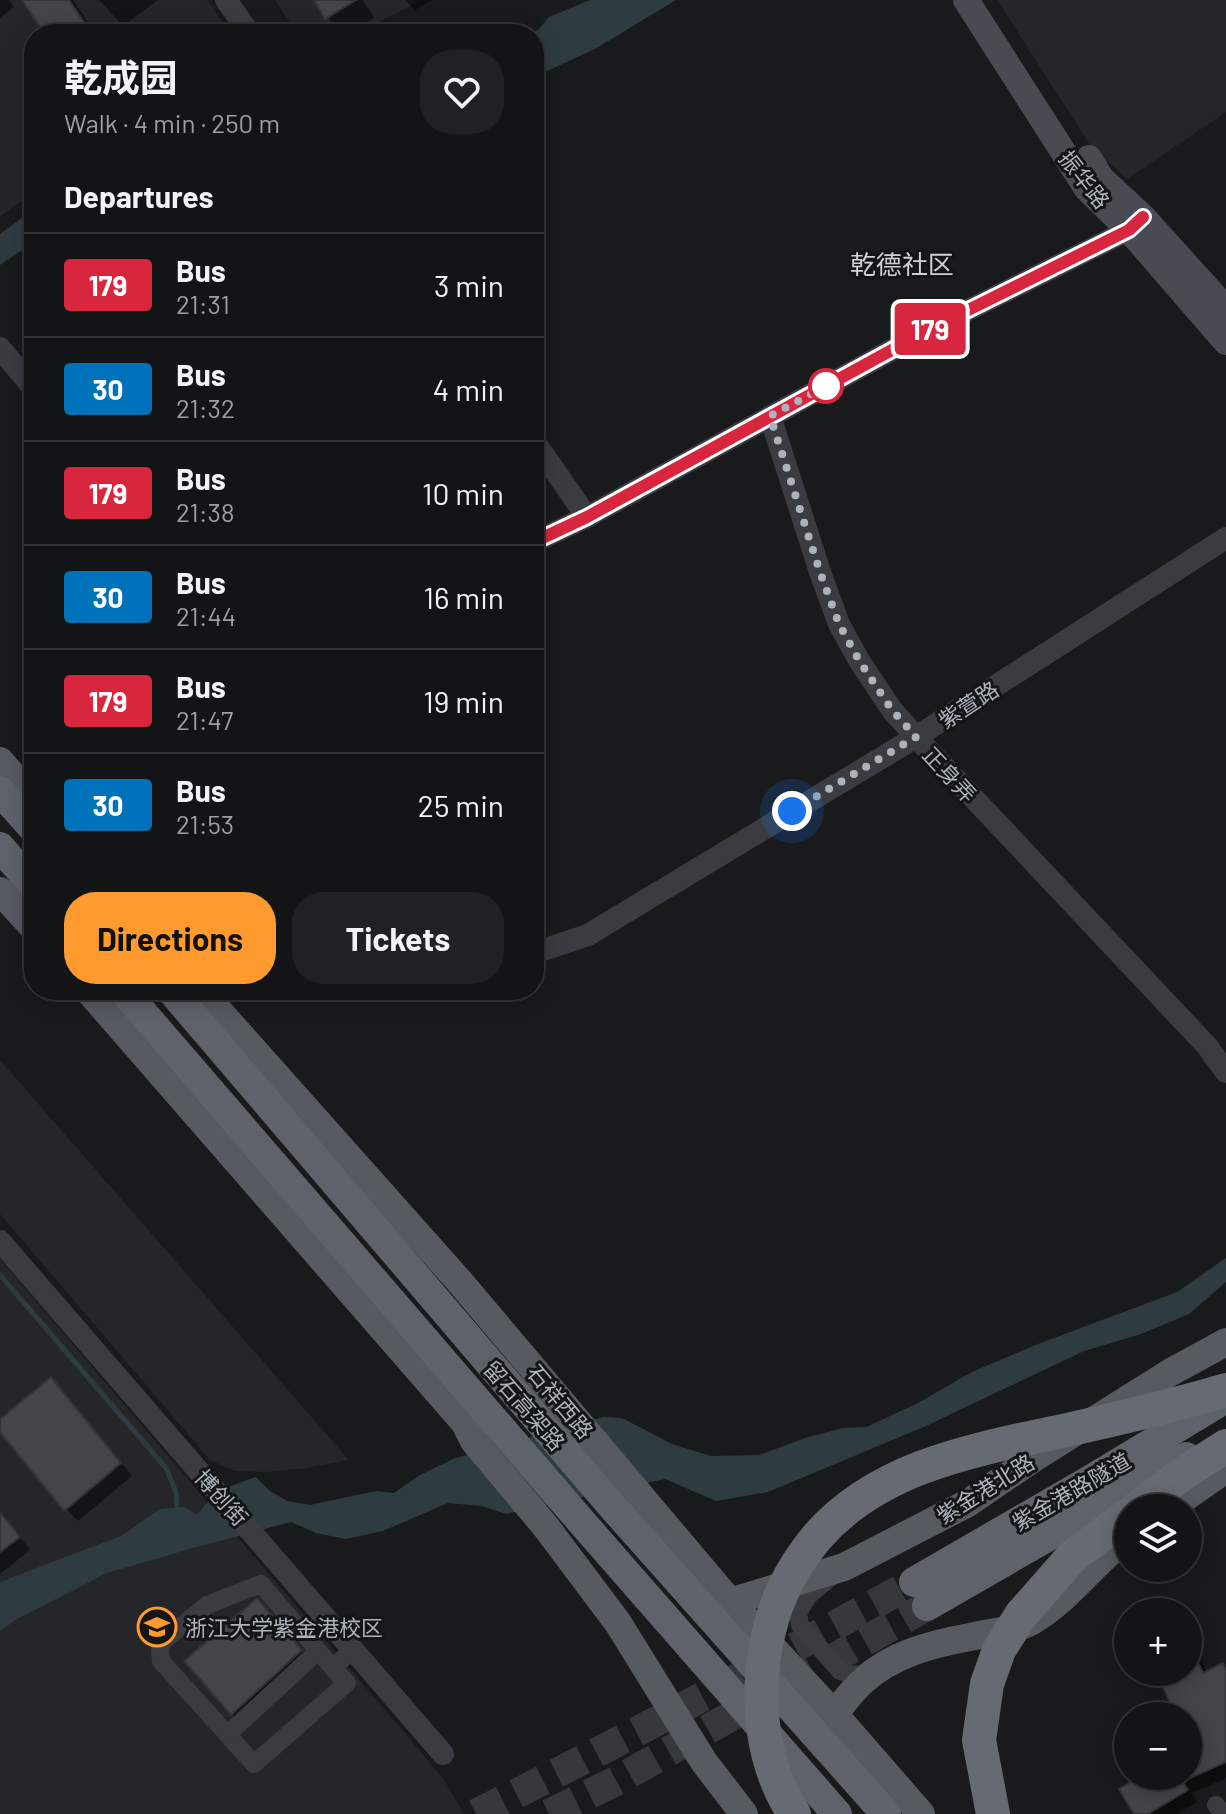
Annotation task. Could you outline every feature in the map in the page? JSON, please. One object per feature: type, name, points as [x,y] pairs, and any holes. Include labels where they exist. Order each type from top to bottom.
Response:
[{"type":"highway","points":[[0,791],[24,818]]},
{"type":"highway","points":[[0,847],[24,875]]},
{"type":"highway","name":"留石高架路","points":[[131,1000],[487,1433],[586,1527],[837,1814]]},
{"type":"highway","name":"留石高架路","points":[[180,1000],[535,1417],[623,1498],[886,1814]]},
{"type":"highway","points":[[992,1446],[1226,1364]]},
{"type":"highway","points":[[794,1814],[778,1787],[767,1750],[761,1688],[769,1626],[789,1576],[827,1526],[873,1489],[954,1456],[1146,1412],[1226,1390]]},
{"type":"highway","name":"紫金港路隧道","points":[[1226,1398],[1087,1482],[921,1594],[1226,1433]]},
{"type":"highway","points":[[1156,1494],[1226,1446]]},
{"type":"highway","points":[[993,1814],[979,1740],[987,1684],[999,1650],[1021,1615],[1072,1557],[1114,1526]]},
{"type":"main road","name":"振华路","points":[[966,0],[1087,189],[1136,223],[1226,309]]},
{"type":"main road","name":"振华路","points":[[987,0],[1101,178],[1226,342]]},
{"type":"main road","points":[[0,761],[24,789]]},
{"type":"main road","points":[[0,891],[24,917]]},
{"type":"main road","points":[[97,1000],[465,1423],[487,1433],[546,1527],[618,1623],[704,1762],[744,1814]]},
{"type":"main road","name":"石祥西路","points":[[209,1000],[460,1282],[572,1414],[623,1498],[730,1602],[921,1814]]},
{"type":"main road","name":"紫金港北路","points":[[730,1602],[844,1567],[968,1503],[1146,1388],[1226,1342]]},
{"type":"main road","points":[[1190,1494],[1226,1469]]},
{"type":"main road","points":[[834,1714],[864,1680],[899,1657],[937,1643],[1033,1621],[1114,1548]]},
{"type":"street","points":[[226,0],[243,24]]},
{"type":"street","points":[[544,537],[587,517],[932,328],[1136,223]]},
{"type":"street","points":[[0,348],[24,377]]},
{"type":"street","name":"正身弄","points":[[770,416],[839,624],[892,710],[1207,1046],[1226,1072]]},
{"type":"street","points":[[544,455],[587,517]]},
{"type":"street","name":"紫萱路","points":[[544,949],[588,935],[916,737],[1226,538]]},
{"type":"street","name":"博创街","points":[[0,1241],[443,1754]]},
{"type":"street","points":[[844,1567],[808,1596],[798,1613],[800,1625],[840,1671],[852,1675],[874,1673]]},
{"type":"street","points":[[261,1584],[318,1651],[347,1683],[254,1764],[161,1661],[160,1651],[162,1642],[207,1605],[261,1584]]},
{"type":"street","points":[[333,1668],[353,1649]]},
{"type":"street","points":[[228,1734],[318,1651]]},
{"type":"shaded area","points":[[0,0],[207,0],[224,24],[24,24],[24,200],[0,216]]},
{"type":"shaded area","points":[[275,0],[423,0],[374,24],[291,24]]},
{"type":"shaded area","points":[[590,0],[676,0],[595,49],[544,72],[543,24],[549,17]]},
{"type":"shaded area","points":[[997,0],[1226,0],[1226,112],[1127,179],[1092,148]]},
{"type":"shaded area","points":[[24,216],[24,249],[0,265],[0,234]]},
{"type":"shaded area","points":[[0,1060],[349,1460],[266,1472],[235,1471],[210,1460],[0,1214]]},
{"type":"shaded area","points":[[1226,1258],[1226,1282],[1189,1314],[1141,1334],[1084,1351],[926,1426],[768,1492],[716,1501],[665,1479],[506,1514],[482,1506],[448,1503],[383,1531],[346,1539],[316,1533],[291,1522],[107,1573],[17,1619],[0,1631],[0,1582],[121,1536],[160,1509],[184,1507],[197,1515],[223,1490],[256,1477],[270,1491],[287,1501],[310,1505],[376,1491],[394,1493],[420,1475],[453,1459],[603,1417],[622,1418],[672,1444],[711,1456],[759,1455],[808,1437],[843,1428],[866,1427],[916,1404],[972,1372],[1177,1292]]},
{"type":"shaded area","name":"浙江大学紫金港校区","points":[[0,1259],[443,1778],[464,1814],[0,1814]]},
{"type":"building","points":[[22,0],[69,0],[85,24],[38,24]]},
{"type":"building","points":[[314,0],[356,0],[325,19]]},
{"type":"building","points":[[51,1377],[121,1463],[64,1511],[0,1432],[0,1419]]},
{"type":"building","points":[[0,1512],[20,1537],[0,1552]]},
{"type":"building","points":[[257,1598],[302,1650],[231,1715],[184,1661]]},
{"type":"building","points":[[1223,1663],[1226,1671],[1226,1762],[1202,1773],[1202,1702],[1170,1702],[1162,1686],[1202,1686],[1202,1671]]},
{"type":"building","points":[[1120,1790],[1188,1790],[1148,1814],[1134,1814]]},
{"type":"waterway","points":[[0,1275],[166,1468],[176,1492],[177,1514]]},
{"type":"tunnel","points":[[476,1814],[914,1582]]},
{"type":"tunnel","points":[[549,1814],[616,1781],[927,1606]]},
{"type":"bus line","name":"179","points":[[544,537],[587,517],[932,328],[1129,230],[1143,217]]},
{"type":"place","name":"浙江大学紫金港校区","points":[[157,1627]]},
{"type":"district","name":"乾德社区","points":[[902,263]]},
{"type":"route","points":[[792,811],[916,737],[892,710],[839,624],[770,416],[826,386]]}]
